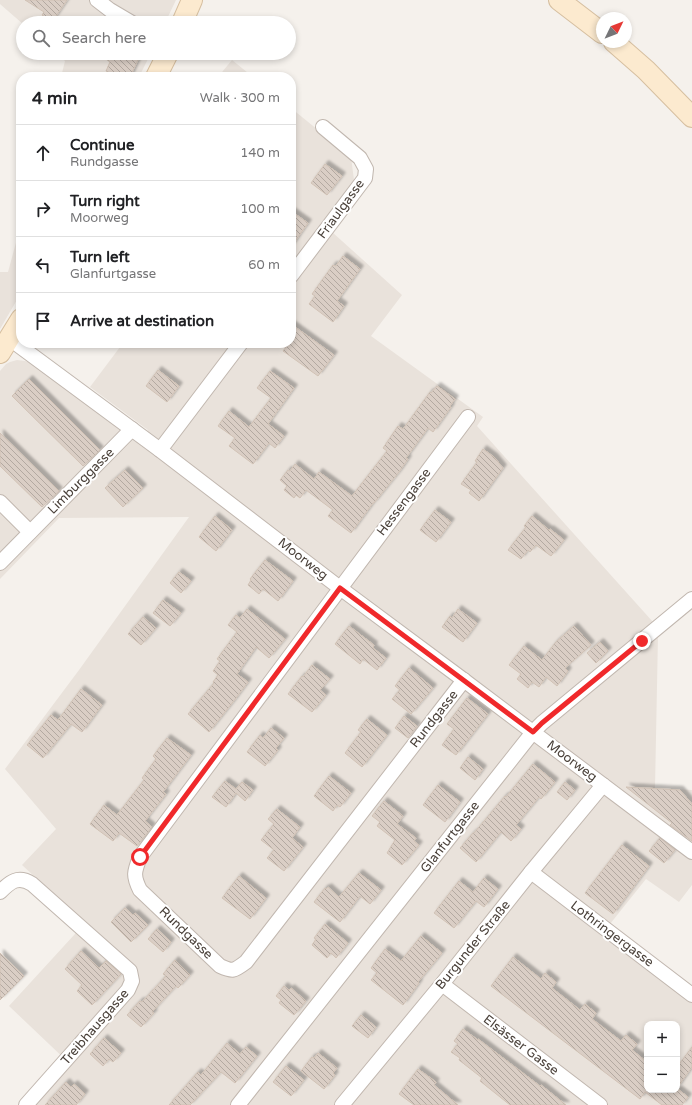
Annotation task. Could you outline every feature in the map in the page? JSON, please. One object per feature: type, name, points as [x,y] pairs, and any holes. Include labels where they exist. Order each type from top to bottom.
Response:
[{"type":"street","points":[[97,0],[120,16]]},
{"type":"street","points":[[185,16],[192,0]]},
{"type":"street","points":[[559,0],[596,28]]},
{"type":"street","points":[[621,48],[646,70],[692,117]]},
{"type":"street","points":[[158,72],[164,60]]},
{"type":"street","name":"Friaulgasse","points":[[296,269],[365,178],[366,168],[360,158],[323,127]]},
{"type":"street","points":[[5,346],[16,327]]},
{"type":"street","name":"Moorweg","points":[[5,346],[132,429],[340,588],[692,852]]},
{"type":"street","points":[[160,450],[237,348]]},
{"type":"street","name":"Hessengasse","points":[[340,588],[468,417]]},
{"type":"street","name":"Limburggasse","points":[[0,563],[132,429]]},
{"type":"street","points":[[0,502],[30,532]]},
{"type":"street","name":"Rundgasse","points":[[340,588],[140,857],[135,868],[134,879],[140,890],[220,966],[230,970],[237,969],[246,962],[464,680]]},
{"type":"street","name":"Glanfurtgasse","points":[[238,1105],[533,732],[692,599]]},
{"type":"street","name":"Burgunder Straße","points":[[342,1105],[442,984],[603,784]]},
{"type":"street","name":"Lothringergasse","points":[[531,872],[692,995]]},
{"type":"street","name":"Treibhausgasse","points":[[0,892],[9,884],[17,880],[25,879],[130,971],[132,981],[128,990],[26,1105]]},
{"type":"street","name":"Elsässer Gasse","points":[[442,984],[600,1105]]},
{"type":"shaded area","points":[[0,0],[176,0],[168,16],[16,16],[16,18],[0,4]]},
{"type":"shaded area","points":[[64,60],[148,60],[142,72],[62,72],[65,61]]},
{"type":"shaded area","points":[[232,60],[247,72],[222,72]]},
{"type":"shaded area","points":[[296,112],[351,157],[354,180],[322,223],[402,295],[371,336],[483,417],[477,426],[653,622],[658,635],[655,788],[692,790],[692,885],[679,902],[646,879],[610,924],[692,988],[692,1105],[33,1105],[70,1064],[9,1006],[85,923],[22,865],[56,829],[5,769],[79,670],[189,517],[59,518],[0,579],[0,371],[6,364],[17,360],[34,364],[136,442],[148,430],[90,387],[119,348],[296,348]]},
{"type":"shaded area","points":[[16,242],[16,302],[0,329],[0,272],[8,272]]},
{"type":"building","points":[[25,0],[67,0],[56,16],[43,16],[42,15],[44,12]]},
{"type":"building","points":[[107,60],[138,60],[132,72],[108,72],[106,71],[110,62]]},
{"type":"building","points":[[325,164],[342,176],[327,195],[311,183]]},
{"type":"building","points":[[296,215],[308,223],[296,240]]},
{"type":"building","points":[[343,256],[360,269],[337,301],[344,306],[333,322],[309,304],[315,296],[312,294],[333,265],[336,266]]},
{"type":"building","points":[[296,328],[334,355],[318,376],[283,351],[285,348],[296,348]]},
{"type":"building","points":[[158,370],[179,386],[167,402],[146,386]]},
{"type":"building","points":[[270,371],[294,388],[268,424],[284,436],[275,448],[269,443],[253,464],[229,446],[235,438],[218,426],[229,411],[249,427],[271,398],[257,388]]},
{"type":"building","points":[[29,379],[100,450],[83,466],[12,396]]},
{"type":"building","points":[[437,386],[455,399],[450,406],[451,407],[433,432],[428,428],[406,458],[408,459],[399,472],[373,503],[351,533],[328,516],[333,510],[306,490],[300,498],[296,495],[294,498],[284,490],[287,486],[280,480],[295,464],[314,479],[319,472],[352,496],[387,451],[383,448],[398,426],[403,429],[430,392],[431,393]]},
{"type":"building","points":[[0,433],[59,491],[42,507],[0,466]]},
{"type":"building","points":[[483,449],[494,457],[503,468],[479,501],[469,493],[471,490],[461,484],[477,462],[475,461]]},
{"type":"building","points":[[125,470],[143,488],[123,507],[105,488]]},
{"type":"building","points":[[435,510],[451,522],[436,542],[420,530]]},
{"type":"building","points":[[215,516],[232,530],[216,551],[199,537]]},
{"type":"building","points":[[532,516],[564,540],[551,556],[536,545],[530,552],[528,550],[521,559],[508,550],[526,527],[524,526]]},
{"type":"building","points":[[265,560],[293,581],[278,601],[263,589],[259,594],[248,585],[251,580],[250,579]]},
{"type":"building","points":[[179,572],[191,581],[181,593],[170,583]]},
{"type":"building","points":[[163,600],[181,613],[170,626],[153,613]]},
{"type":"building","points":[[247,609],[285,639],[269,658],[256,647],[237,674],[248,682],[209,732],[188,714],[214,683],[213,682],[218,675],[213,671],[220,661],[217,659],[237,632],[228,625],[236,615],[240,618]]},
{"type":"building","points":[[458,609],[477,623],[463,642],[442,627],[450,616],[452,618]]},
{"type":"building","points":[[143,617],[156,628],[141,645],[128,634]]},
{"type":"building","points":[[349,626],[374,645],[373,648],[386,658],[377,670],[363,659],[360,664],[335,644]]},
{"type":"building","points":[[574,626],[591,645],[565,668],[568,671],[557,686],[546,677],[539,687],[532,682],[528,688],[517,679],[521,674],[509,665],[524,646],[542,660],[555,643]]},
{"type":"building","points":[[600,642],[608,651],[596,663],[587,653]]},
{"type":"building","points":[[312,665],[330,679],[320,690],[326,695],[312,712],[288,694]]},
{"type":"building","points":[[409,668],[433,688],[411,714],[392,699],[400,690],[395,686]]},
{"type":"building","points":[[81,689],[102,705],[82,732],[71,724],[43,758],[27,745],[51,715],[58,720]]},
{"type":"building","points":[[467,698],[488,714],[456,755],[442,745],[454,729],[447,724]]},
{"type":"building","points":[[404,716],[417,726],[408,738],[395,728]]},
{"type":"building","points":[[367,719],[387,735],[362,767],[345,753],[361,732],[358,730]]},
{"type":"building","points":[[271,728],[284,738],[276,748],[278,750],[265,766],[247,752],[260,735],[263,738]]},
{"type":"building","points":[[167,738],[191,755],[163,792],[166,794],[145,821],[152,827],[137,846],[119,833],[113,841],[90,824],[104,805],[117,815],[144,780],[142,778],[156,759],[153,756]]},
{"type":"building","points":[[468,757],[483,769],[475,780],[460,768]]},
{"type":"building","points":[[533,764],[555,782],[541,799],[539,797],[516,825],[521,829],[511,841],[501,832],[476,862],[460,848],[505,796],[506,797]]},
{"type":"building","points":[[329,776],[351,793],[340,807],[337,805],[333,811],[314,796]]},
{"type":"building","points":[[225,781],[236,789],[242,782],[253,790],[245,801],[236,793],[226,807],[212,797]]},
{"type":"building","points":[[565,782],[575,790],[567,800],[557,792]]},
{"type":"building","points":[[438,785],[460,802],[445,822],[423,805]]},
{"type":"building","points":[[626,787],[680,790],[692,804],[692,841],[670,825],[672,823]]},
{"type":"building","points":[[384,801],[403,816],[397,824],[416,838],[414,841],[419,845],[402,865],[387,853],[395,840],[377,826],[380,822],[372,816]]},
{"type":"building","points":[[277,809],[300,827],[292,838],[303,847],[284,871],[267,858],[274,850],[261,840],[274,824],[268,819]]},
{"type":"building","points":[[660,838],[675,850],[664,863],[649,851]]},
{"type":"building","points":[[622,845],[649,866],[613,914],[585,893]]},
{"type":"building","points":[[359,873],[381,890],[370,904],[360,896],[340,922],[314,902],[325,888],[326,889],[328,887],[339,897]]},
{"type":"building","points":[[239,876],[266,898],[250,919],[222,898]]},
{"type":"building","points":[[484,878],[498,889],[484,907],[476,901],[454,928],[434,913],[459,881],[473,892]]},
{"type":"building","points":[[125,908],[133,915],[135,913],[148,925],[131,942],[111,922]]},
{"type":"building","points":[[325,924],[348,943],[336,958],[331,953],[327,958],[312,945],[316,939],[314,938]]},
{"type":"building","points":[[157,929],[171,942],[163,952],[148,939]]},
{"type":"building","points":[[421,936],[442,953],[418,982],[419,983],[403,1005],[371,980],[377,973],[371,968],[385,949],[401,961]]},
{"type":"building","points":[[81,951],[99,968],[106,961],[121,974],[92,1005],[77,991],[82,985],[65,969]]},
{"type":"building","points":[[0,953],[24,976],[0,1000]]},
{"type":"building","points":[[513,957],[541,979],[545,973],[556,982],[552,988],[580,1010],[585,1004],[596,1013],[592,1019],[621,1041],[626,1035],[637,1044],[632,1050],[644,1060],[644,1093],[640,1099],[491,986]]},
{"type":"building","points":[[175,960],[190,975],[178,988],[176,986],[152,1012],[154,1013],[141,1027],[127,1015],[140,1001],[142,1002],[166,976],[163,974]]},
{"type":"building","points":[[284,986],[289,990],[291,988],[306,1001],[294,1015],[279,1003],[281,1000],[276,996]]},
{"type":"building","points":[[361,1015],[376,1027],[368,1038],[352,1026]]},
{"type":"building","points":[[463,1029],[540,1086],[541,1085],[566,1105],[510,1105],[480,1081],[482,1078],[451,1052],[458,1044],[454,1041]]},
{"type":"building","points":[[104,1038],[121,1053],[113,1062],[109,1059],[103,1066],[90,1054]]},
{"type":"building","points":[[227,1043],[240,1054],[246,1047],[257,1056],[235,1083],[221,1072],[190,1105],[169,1105],[198,1072],[201,1075]]},
{"type":"building","points":[[692,1047],[692,1067],[680,1084],[680,1063]]},
{"type":"building","points":[[318,1053],[337,1068],[333,1073],[335,1075],[324,1089],[301,1071],[312,1057],[314,1058]]},
{"type":"building","points":[[286,1066],[304,1080],[291,1096],[273,1082]]},
{"type":"building","points":[[418,1069],[436,1082],[434,1085],[458,1105],[414,1105],[399,1094]]},
{"type":"building","points":[[66,1082],[71,1087],[74,1084],[85,1094],[76,1105],[45,1105]]},
{"type":"building","points":[[680,1091],[688,1097],[682,1105],[662,1105],[646,1093],[680,1093]]},
{"type":"route","points":[[140,857],[340,588],[533,732],[642,641]]}]
